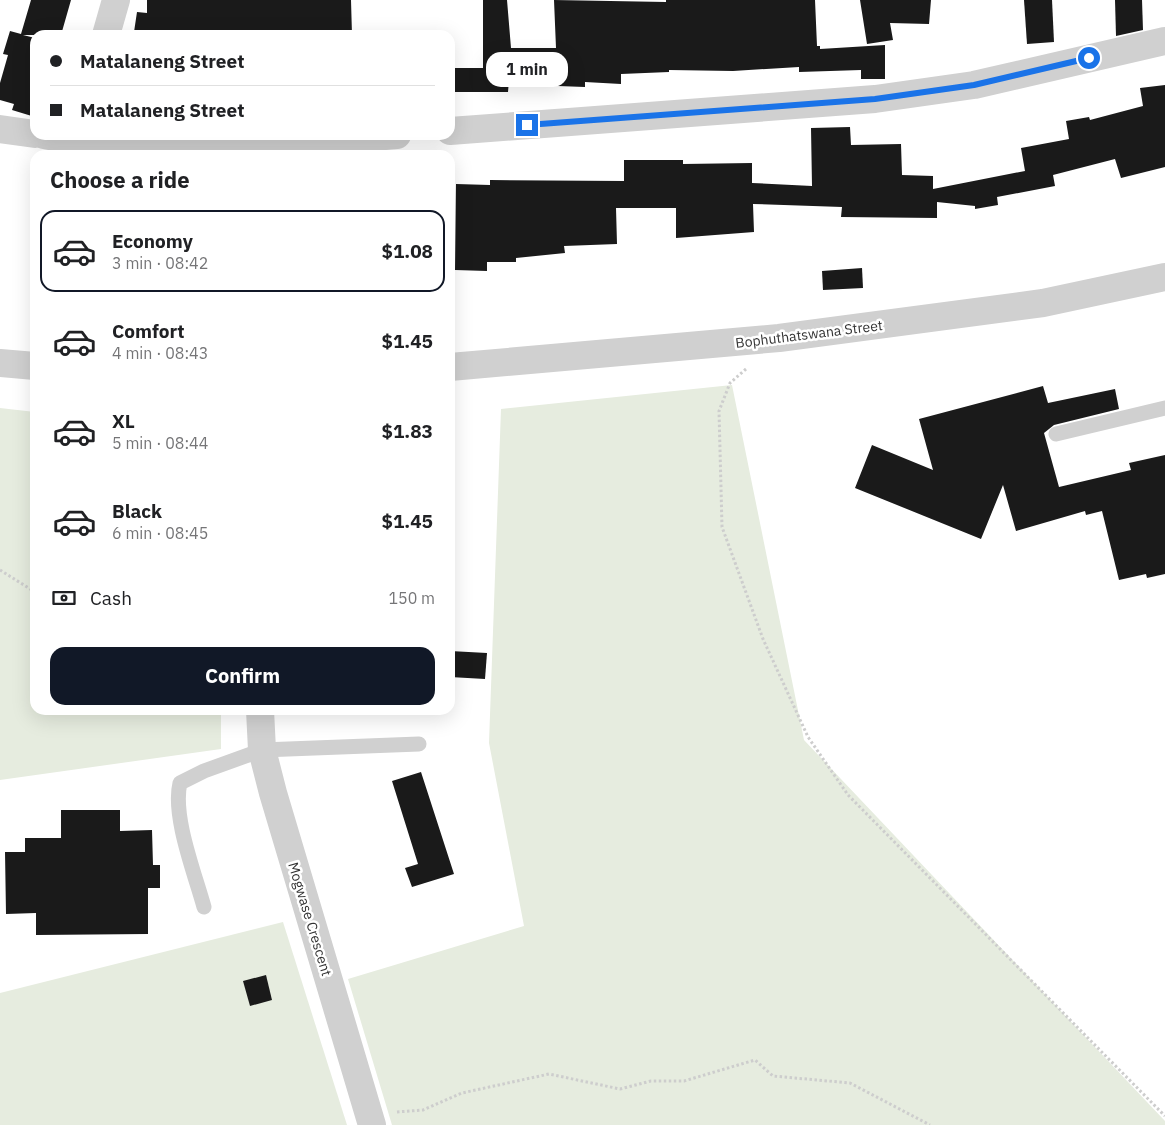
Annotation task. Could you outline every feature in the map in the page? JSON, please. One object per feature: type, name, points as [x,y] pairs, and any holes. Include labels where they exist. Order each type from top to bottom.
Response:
[{"type":"street","points":[[107,30],[116,0]]},
{"type":"street","points":[[455,131],[884,98],[974,85],[1165,40]]},
{"type":"street","points":[[0,128],[30,133]]},
{"type":"street","points":[[85,140],[114,150]]},
{"type":"street","points":[[177,150],[335,140]]},
{"type":"street","name":"Bophuthatswana Street","points":[[455,367],[779,338],[1043,303],[1165,277]]},
{"type":"street","points":[[0,363],[30,366]]},
{"type":"street","name":"Mogwase Crescent","points":[[260,715],[262,750],[370,1119]]},
{"type":"lane","points":[[1056,434],[1165,408]]},
{"type":"lane","points":[[204,907],[186,845],[178,803],[180,783],[204,771],[262,750],[419,744]]},
{"type":"path","points":[[779,338],[730,383],[719,411],[722,527],[763,639],[808,738],[848,795],[1165,1116]]},
{"type":"path","points":[[0,570],[30,589]]},
{"type":"path","points":[[370,1119],[423,1110],[462,1093],[549,1074],[620,1089],[651,1081],[684,1081],[755,1060],[773,1076],[850,1083],[930,1125]]},
{"type":"shaded area","points":[[732,385],[804,740],[1165,1121],[1165,1125],[392,1125],[348,979],[524,926],[489,743],[501,409]]},
{"type":"shaded area","points":[[0,408],[30,411],[30,715],[221,715],[221,749],[0,780]]},
{"type":"shaded area","points":[[283,922],[347,1125],[0,1125],[0,993]]},
{"type":"building","points":[[31,0],[71,0],[62,30],[30,30],[30,35],[23,35],[30,37],[30,115],[12,110],[14,104],[0,100],[0,83],[8,55],[3,54],[10,31],[21,34]]},
{"type":"building","points":[[147,0],[351,0],[352,30],[134,30],[137,12],[147,13]]},
{"type":"building","points":[[483,0],[507,0],[511,48],[556,48],[554,0],[666,2],[666,0],[815,0],[817,46],[820,46],[820,49],[885,45],[885,79],[861,79],[861,70],[799,72],[799,67],[733,71],[669,70],[669,72],[621,74],[621,84],[585,82],[585,87],[558,86],[559,81],[509,80],[508,92],[455,92],[455,68],[483,68]]},
{"type":"building","points":[[860,0],[931,0],[929,24],[890,23],[893,40],[867,44]]},
{"type":"building","points":[[1024,0],[1052,0],[1054,42],[1027,44]]},
{"type":"building","points":[[1115,0],[1142,0],[1143,30],[1116,36]]},
{"type":"building","points":[[1165,85],[1165,167],[1121,178],[1115,159],[1053,175],[1055,186],[997,197],[998,205],[975,209],[975,206],[937,202],[937,218],[841,217],[842,207],[753,204],[754,232],[676,238],[676,208],[616,208],[617,244],[564,246],[565,253],[516,258],[516,262],[487,262],[487,271],[455,270],[456,184],[490,185],[490,180],[624,181],[624,160],[683,160],[683,164],[752,163],[752,183],[812,186],[811,128],[850,127],[851,145],[901,144],[902,175],[933,176],[933,189],[1025,171],[1021,148],[1069,139],[1066,121],[1089,117],[1090,120],[1143,106],[1140,88]]},
{"type":"building","points":[[862,268],[863,288],[823,290],[822,271]]},
{"type":"building","points":[[1043,386],[1048,403],[1115,389],[1119,409],[1054,425],[1044,433],[1059,487],[1131,470],[1129,463],[1165,455],[1165,574],[1147,578],[1146,574],[1119,580],[1102,511],[1086,515],[1085,511],[1016,531],[1003,485],[981,539],[855,488],[872,445],[933,470],[919,419]]},
{"type":"building","points":[[455,651],[487,653],[485,679],[455,677]]},
{"type":"building","points":[[421,772],[454,874],[412,887],[405,868],[418,864],[392,781]]},
{"type":"building","points":[[61,810],[120,810],[120,831],[152,830],[153,865],[160,865],[160,888],[148,888],[148,934],[36,935],[36,913],[6,914],[5,852],[25,852],[25,838],[61,838]]},
{"type":"building","points":[[266,975],[272,1000],[250,1006],[243,981]]},
{"type":"route","points":[[527,125],[875,99],[974,85],[1089,58]]}]
